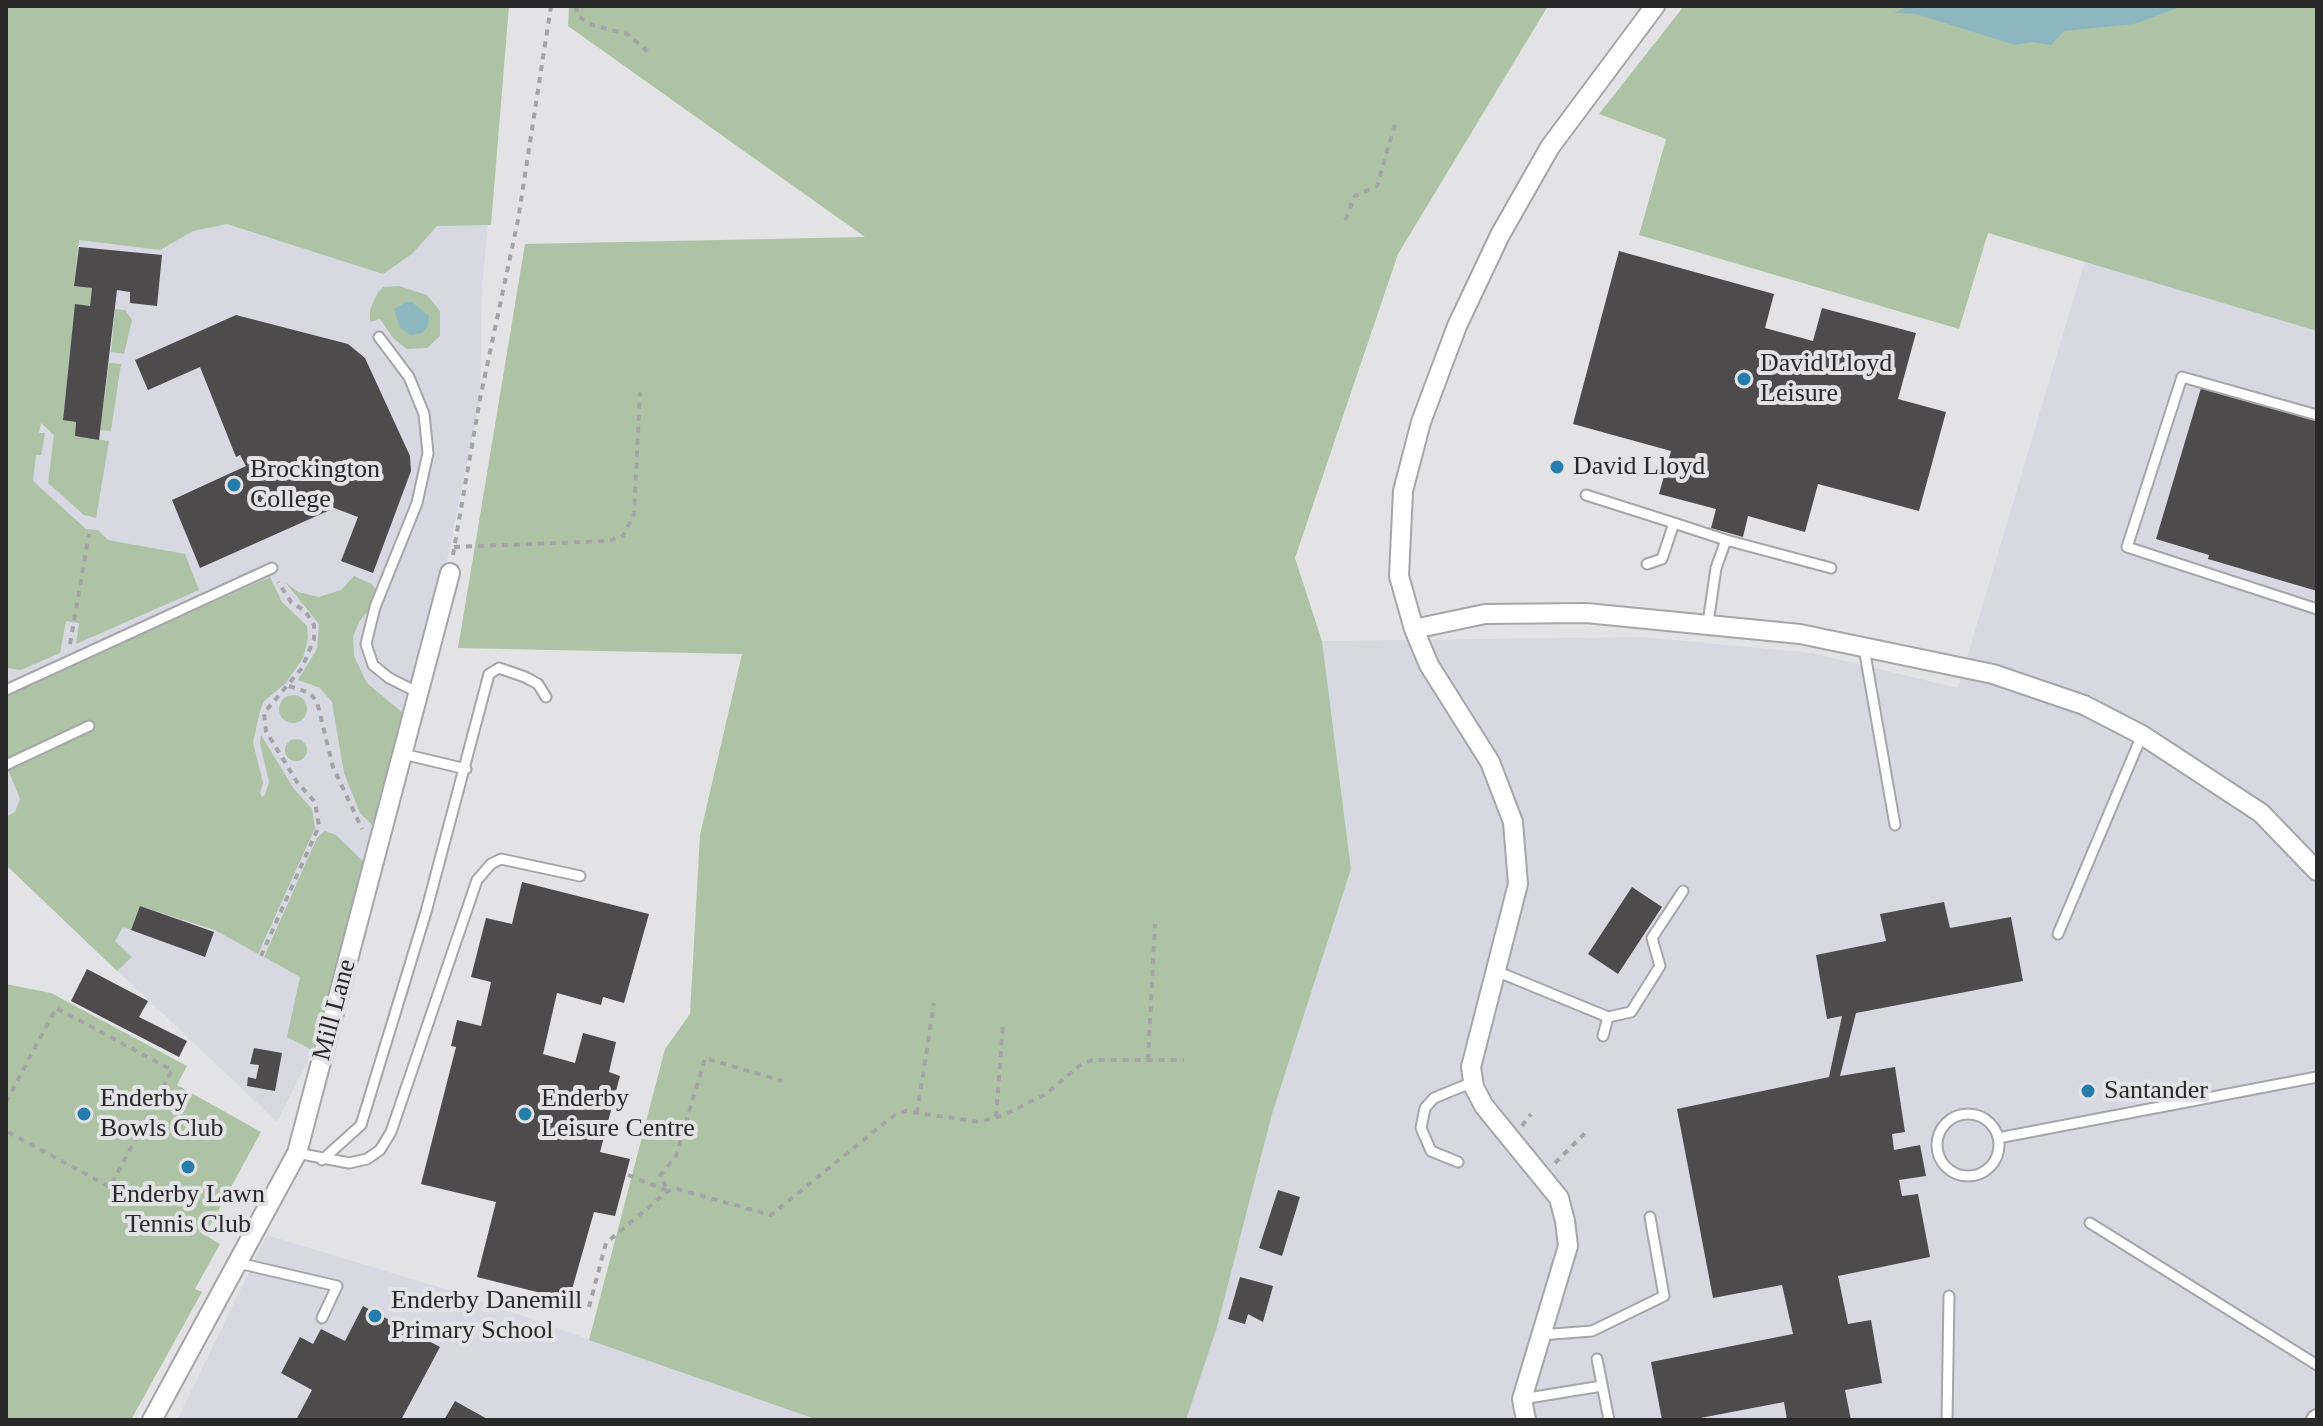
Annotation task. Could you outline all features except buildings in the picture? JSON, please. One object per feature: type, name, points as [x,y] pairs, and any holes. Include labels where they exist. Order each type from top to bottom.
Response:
[{"type":"street","points":[[1526,1420],[1522,1399],[1568,1246],[1559,1198],[1500,1129],[1473,1082],[1471,1067],[1518,884],[1513,822],[1490,762],[1429,665],[1414,629],[1399,576],[1403,491],[1421,422],[1457,326],[1500,235],[1550,147],[1655,6]]},
{"type":"street","name":"Mill Lane","points":[[152,1420],[297,1153],[450,573]]},
{"type":"street","points":[[1414,629],[1485,614],[1586,613],[1708,623],[1863,645],[1993,674],[2084,705],[2142,735],[2261,813],[2314,861]]},
{"type":"lane","points":[[379,337],[409,377],[424,414],[428,453],[417,503],[375,607],[366,644],[373,665],[389,678],[411,689],[419,689]]},
{"type":"lane","points":[[2317,415],[2182,377],[2127,547],[2317,609]]},
{"type":"lane","points":[[1586,495],[1726,540],[1831,568]]},
{"type":"lane","points":[[1647,564],[1662,559],[1674,523]]},
{"type":"lane","points":[[1708,623],[1716,568],[1726,540]]},
{"type":"lane","points":[[6,690],[272,568]]},
{"type":"lane","points":[[1863,645],[1895,825]]},
{"type":"lane","points":[[322,1160],[361,1125],[426,912],[486,686],[494,669],[508,670],[531,680],[546,697]]},
{"type":"lane","points":[[6,765],[89,726]]},
{"type":"lane","points":[[2058,934],[2142,735]]},
{"type":"lane","points":[[403,754],[466,769]]},
{"type":"lane","points":[[297,1153],[322,1160],[358,1161],[380,1150],[391,1132],[477,880],[501,859],[580,876]]},
{"type":"lane","points":[[1496,971],[1608,1017],[1619,1018],[1631,1012],[1660,966],[1652,938],[1683,891]]},
{"type":"lane","points":[[1603,1036],[1608,1017]]},
{"type":"lane","points":[[1998,1138],[2317,1077]]},
{"type":"lane","points":[[1458,1162],[1431,1151],[1421,1128],[1425,1108],[1434,1098],[1473,1082]]},
{"type":"lane","points":[[1977,1115],[1994,1128],[1998,1138],[1999,1147],[1991,1165],[1974,1175],[1955,1173],[1941,1160],[1937,1150],[1941,1130],[1957,1116],[1977,1115]]},
{"type":"lane","points":[[1540,1335],[1592,1331],[1664,1296],[1650,1217]]},
{"type":"lane","points":[[2090,1223],[2317,1365]]},
{"type":"lane","points":[[236,1263],[337,1286],[322,1318]]},
{"type":"lane","points":[[1947,1420],[1949,1296]]},
{"type":"lane","points":[[1597,1359],[1609,1420]]},
{"type":"lane","points":[[1522,1399],[1602,1386]]},
{"type":"path","points":[[450,573],[518,220],[551,6]]},
{"type":"path","points":[[576,6],[578,16],[592,25],[627,34],[652,55]]},
{"type":"path","points":[[1345,220],[1355,196],[1377,186],[1395,124]]},
{"type":"path","points":[[454,547],[609,541],[623,536],[634,514],[640,392]]},
{"type":"path","points":[[67,662],[89,534]]},
{"type":"path","points":[[261,956],[319,826],[315,802],[297,782],[266,731],[264,713],[289,686],[311,653],[314,625],[305,611],[291,602],[272,568]]},
{"type":"path","points":[[289,686],[310,693],[317,702],[343,795],[364,832],[378,849]]},
{"type":"path","points":[[1148,1060],[1155,924]]},
{"type":"path","points":[[917,1113],[934,1003]]},
{"type":"path","points":[[6,1102],[56,1008],[172,1070],[110,1187],[6,1131]]},
{"type":"path","points":[[996,1117],[1003,1024]]},
{"type":"path","points":[[668,1191],[660,1176],[676,1156],[705,1058],[782,1081]]},
{"type":"path","points":[[589,1307],[606,1243],[668,1191],[677,1189],[771,1215],[893,1116],[905,1111],[979,1122],[1046,1094],[1079,1066],[1092,1060],[1184,1060]]},
{"type":"path","points":[[1542,1175],[1589,1129]]},
{"type":"path","points":[[628,1175],[668,1191]]},
{"type":"shaded area","name":"Brockington College","points":[[6,6],[509,6],[482,287],[480,399],[445,571],[370,868],[311,1055],[277,1122],[6,865]]},
{"type":"shaded area","name":"Santander","points":[[2088,250],[2317,322],[2317,1420],[1186,1420],[1217,1327],[1272,1114],[1351,869],[1322,641],[1644,637],[1812,653],[1958,688]]},
{"type":"shaded area","name":"Enderby Danemill Primary School","points":[[267,1235],[458,1293],[818,1420],[177,1420]]},
{"type":"green space","points":[[6,6],[509,6],[491,225],[437,226],[412,254],[383,274],[227,224],[193,231],[160,250],[79,240],[74,285],[92,288],[90,306],[75,305],[63,419],[76,422],[75,436],[109,441],[96,518],[84,515],[48,483],[54,435],[41,423],[39,433],[45,433],[41,455],[36,455],[33,481],[86,529],[98,530],[108,540],[185,554],[199,590],[76,644],[79,623],[66,621],[60,653],[21,670],[6,668]]},
{"type":"green space","points":[[569,6],[1548,6],[1398,254],[1295,558],[1322,641],[1351,869],[1272,1114],[1217,1327],[1186,1420],[818,1420],[589,1340],[665,1049],[690,1014],[700,835],[742,654],[458,648],[525,244],[865,237],[568,26]]},
{"type":"green space","points":[[1684,6],[2317,6],[2317,331],[1988,233],[1959,329],[1639,235],[1666,139],[1599,114]]},
{"type":"green space","points":[[399,286],[427,295],[440,311],[440,336],[427,348],[407,349],[393,338],[380,319],[370,322],[370,309],[378,292],[383,287]]},
{"type":"green space","points":[[115,309],[125,310],[132,320],[124,354],[111,352]]},
{"type":"green space","points":[[109,363],[121,364],[111,431],[100,430]]},
{"type":"green space","points":[[354,576],[372,584],[380,596],[359,622],[353,637],[354,656],[367,683],[404,714],[378,831],[360,813],[344,773],[332,702],[320,688],[298,680],[317,649],[319,624],[285,582],[298,592],[319,597],[341,590]]},
{"type":"green space","points":[[270,577],[282,602],[307,626],[308,638],[303,658],[285,684],[264,701],[260,711],[253,742],[263,783],[260,793],[262,797],[265,795],[269,782],[261,735],[294,789],[312,809],[315,828],[258,954],[215,930],[140,906],[131,930],[123,927],[115,941],[132,957],[117,971],[6,865],[6,817],[15,812],[20,799],[8,770],[91,732],[86,721],[6,759],[6,694]]},
{"type":"green space","points":[[293,695],[303,699],[307,709],[303,719],[293,723],[283,719],[279,709],[283,699]]},
{"type":"green space","points":[[292,739],[300,739],[307,750],[300,761],[292,761],[285,754],[285,746]]},
{"type":"green space","points":[[325,831],[336,835],[370,868],[312,1050],[287,1037],[300,977],[264,957],[317,838]]},
{"type":"green space","points":[[6,984],[51,993],[187,1066],[177,1085],[261,1132],[205,1235],[220,1244],[195,1289],[202,1292],[131,1420],[6,1420]]},
{"type":"water","points":[[1908,6],[2183,6],[2134,24],[2064,31],[2051,45],[2032,42],[2015,45],[1916,14],[1894,13]]},
{"type":"water","points":[[412,302],[429,316],[428,326],[422,333],[410,335],[400,327],[394,309]]},
{"type":"place","name":"David Lloyd Leisure","points":[[1744,379]]},
{"type":"place","name":"David Lloyd","points":[[1557,467]]},
{"type":"place","name":"Brockington College","points":[[234,485]]},
{"type":"place","name":"Santander","points":[[2088,1091]]},
{"type":"place","name":"Enderby Bowls Club","points":[[84,1114]]},
{"type":"place","name":"Enderby Leisure Centre","points":[[525,1114]]},
{"type":"place","name":"Enderby Lawn Tennis Club","points":[[188,1167]]},
{"type":"place","name":"Enderby Danemill Primary School","points":[[375,1316]]}]
